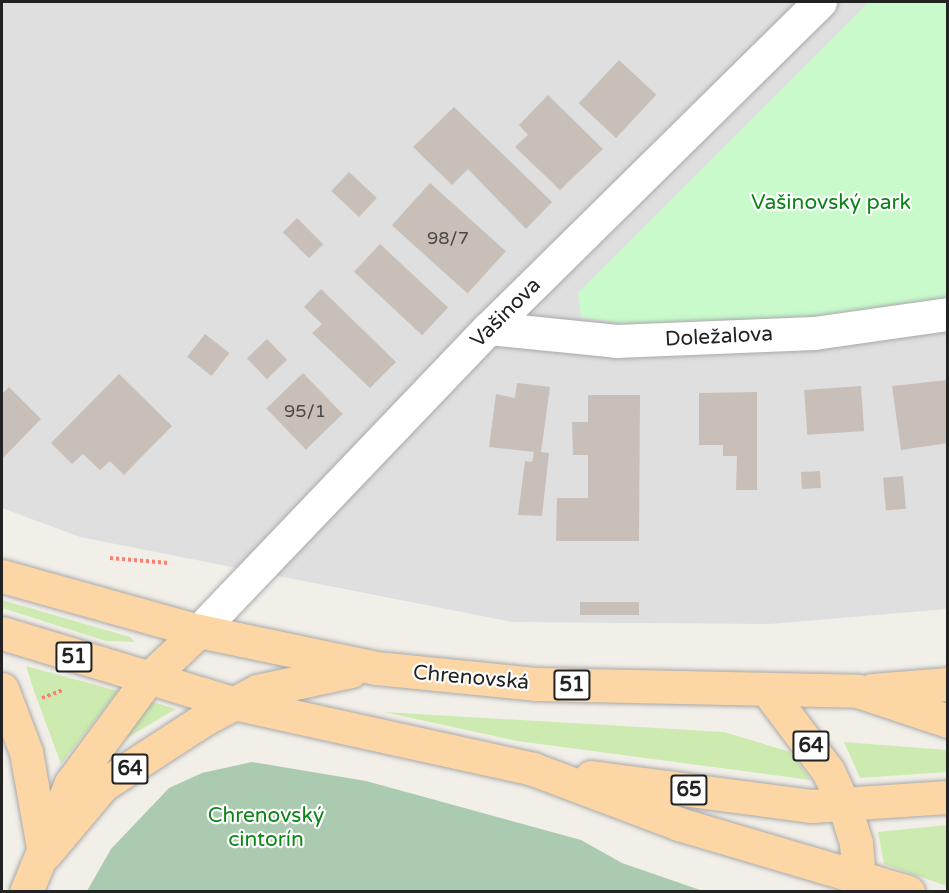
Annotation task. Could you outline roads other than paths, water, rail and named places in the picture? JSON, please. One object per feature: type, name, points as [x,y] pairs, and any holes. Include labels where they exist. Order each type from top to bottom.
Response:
[{"type":"main road","name":"Chrenovská","points":[[2,576],[199,631],[376,668],[537,684],[768,692],[858,691],[948,721]]},
{"type":"main road","name":"64","points":[[26,891],[45,854],[71,783],[147,680],[199,631]]},
{"type":"main road","name":"51","points":[[2,633],[147,680],[233,703],[533,770],[679,824],[860,883],[908,891]]},
{"type":"main road","name":"64","points":[[45,854],[103,785],[233,703],[321,676],[376,668]]},
{"type":"main road","points":[[858,691],[948,684]]},
{"type":"main road","points":[[2,689],[26,752],[45,854]]},
{"type":"main road","name":"64","points":[[768,692],[828,771],[845,807],[860,883]]},
{"type":"main road","name":"65","points":[[533,770],[845,807],[948,797]]},
{"type":"street","name":"Vašinova","points":[[199,631],[489,328],[820,2]]},
{"type":"street","name":"Doležalova","points":[[489,328],[616,341],[814,333],[948,314]]},
{"type":"park label","name":"Vašinovský park","points":[[831,203]]},
{"type":"park label","name":"Chrenovský cintorín","points":[[266,828]]}]
